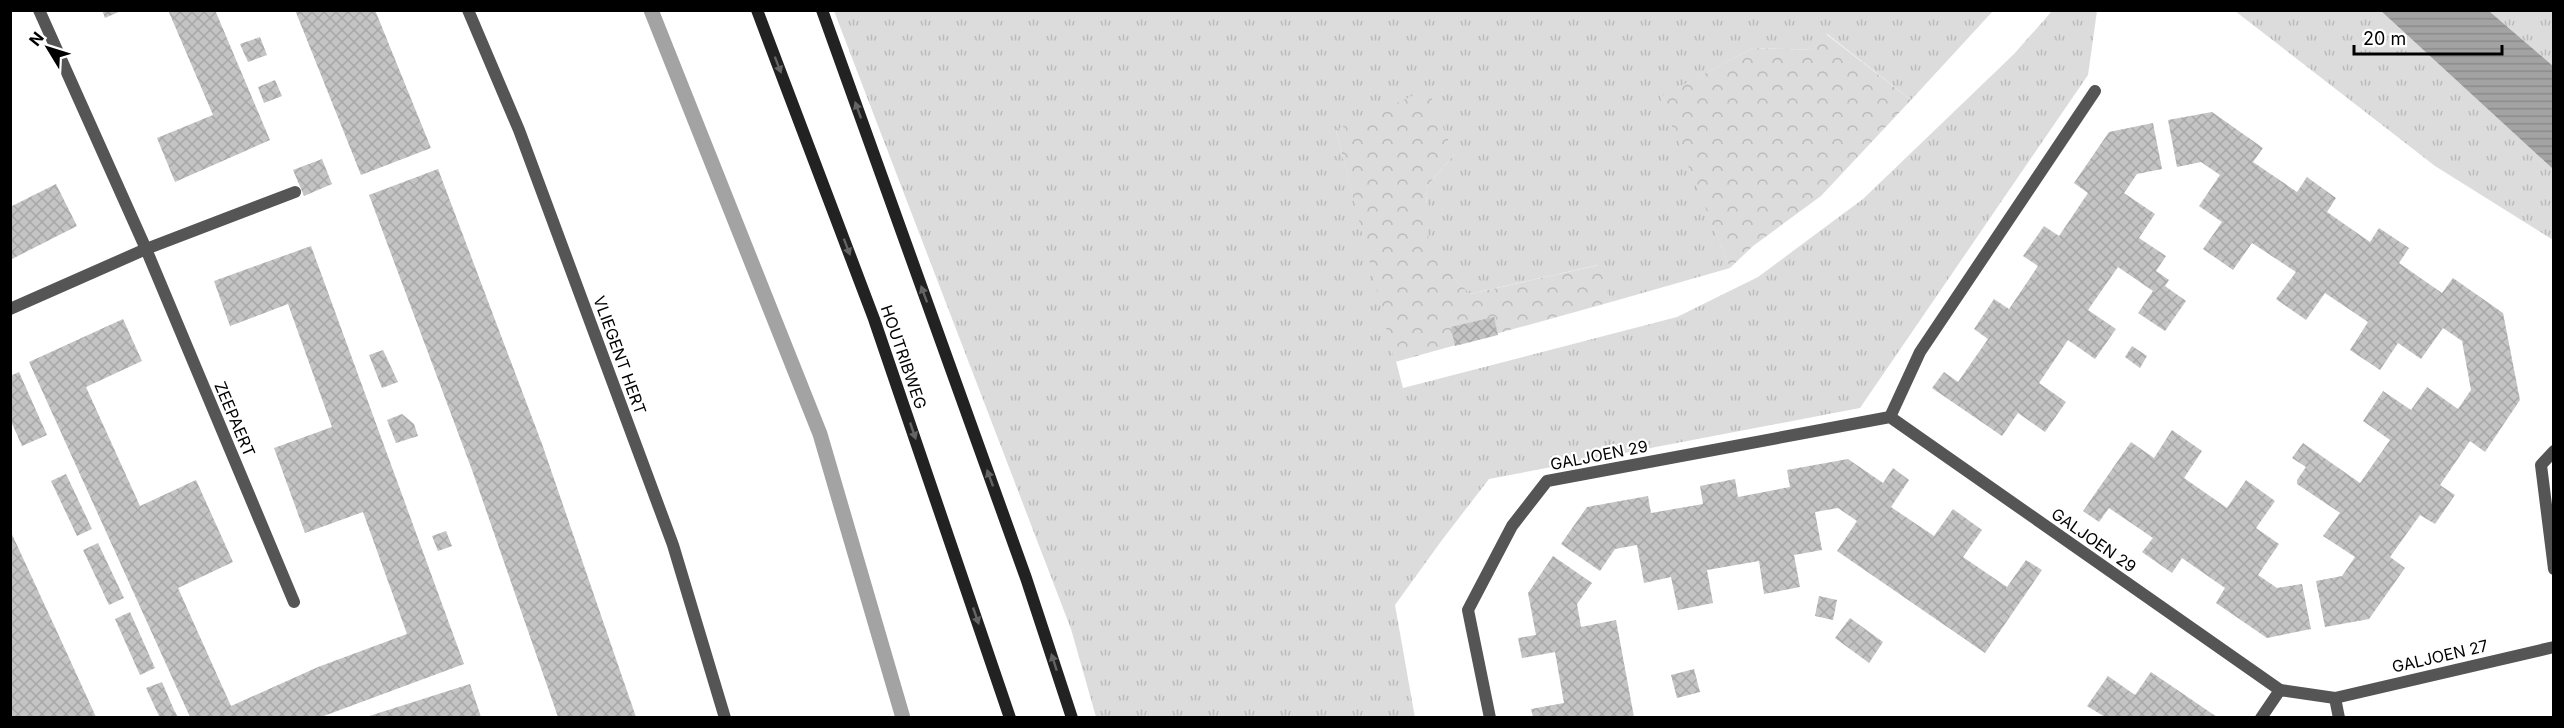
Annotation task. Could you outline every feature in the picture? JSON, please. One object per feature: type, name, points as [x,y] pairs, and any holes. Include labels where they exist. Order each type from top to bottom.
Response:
[{"type":"main road","name":"HOUTRIBWEG","points":[[757,10],[874,319],[1010,717]]},
{"type":"main road","points":[[822,10],[1022,567],[1072,717]]},
{"type":"street","name":"ZEEPAERT","points":[[39,10],[146,249],[294,602]]},
{"type":"street","name":"VLIEGENT HERT","points":[[468,10],[519,130],[669,534],[725,717]]},
{"type":"street","points":[[1890,417],[1920,352],[2095,91]]},
{"type":"street","points":[[10,309],[146,249],[295,192]]},
{"type":"street","name":"GALJOEN 29","points":[[1490,717],[1468,610],[1512,526],[1547,481],[1890,417],[2280,690]]},
{"type":"street","points":[[2553,451],[2541,465],[2553,569]]},
{"type":"street","name":"GALJOEN 27","points":[[2280,690],[2335,698],[2553,647]]},
{"type":"street","points":[[2261,717],[2280,690]]},
{"type":"street","points":[[2335,698],[2339,717]]},
{"type":"green space","points":[[834,11],[1993,11],[1911,100],[1827,34],[1813,50],[1753,48],[1661,97],[1730,268],[1611,302],[1598,265],[1470,294],[1428,252],[1426,187],[1454,155],[1336,130],[1403,388],[1677,317],[1758,277],[1863,199],[2014,54],[2052,11],[2097,11],[2088,75],[1860,408],[1489,479],[1395,605],[1415,718],[1096,717],[1071,629]]},
{"type":"green space","points":[[2235,11],[2381,11],[2553,169],[2553,240],[2435,166]]},
{"type":"green space","points":[[2489,11],[2553,11],[2553,66]]},
{"type":"green space","points":[[1826,34],[1911,100],[1821,196],[1753,246],[1730,268],[1660,97],[1753,48],[1813,50]]},
{"type":"green space","points":[[1428,89],[1454,155],[1426,187],[1429,252],[1470,294],[1599,265],[1611,302],[1395,362],[1336,130]]},
{"type":"shaded area","points":[[2381,11],[2489,11],[2553,66],[2553,169]]},
{"type":"building","points":[[102,10],[123,10],[105,18]]},
{"type":"building","points":[[168,10],[215,10],[270,140],[175,182],[157,138],[213,115]]},
{"type":"building","points":[[295,10],[375,10],[431,148],[361,175]]},
{"type":"building","points":[[260,37],[267,55],[248,62],[240,44]]},
{"type":"building","points":[[275,80],[282,96],[264,103],[258,87]]},
{"type":"building","points":[[2212,112],[2263,148],[2253,162],[2297,192],[2307,177],[2336,198],[2327,212],[2370,242],[2379,228],[2409,248],[2399,263],[2442,293],[2453,278],[2503,313],[2520,400],[2485,452],[2470,441],[2440,485],[2455,495],[2435,524],[2420,515],[2390,557],[2405,568],[2369,619],[2325,627],[2316,581],[2342,576],[2355,557],[2323,536],[2340,513],[2297,484],[2297,480],[2306,467],[2292,458],[2303,443],[2360,483],[2390,440],[2363,421],[2383,391],[2411,410],[2427,387],[2458,409],[2471,390],[2462,341],[2443,328],[2421,359],[2398,343],[2380,370],[2350,350],[2368,322],[2325,293],[2306,320],[2276,299],[2296,272],[2252,243],[2233,270],[2203,249],[2222,222],[2199,206],[2220,175],[2201,162],[2177,167],[2168,120]]},
{"type":"building","points":[[2153,123],[2162,169],[2137,174],[2124,193],[2155,214],[2139,238],[2166,256],[2156,271],[2169,280],[2165,286],[2186,301],[2165,331],[2138,313],[2153,291],[2118,267],[2088,310],[2116,329],[2095,359],[2068,340],[2039,383],[2066,402],[2045,432],[2018,413],[2002,436],[1932,388],[1944,372],[1958,382],[1988,339],[1974,329],[1994,299],[2009,309],[2038,266],[2023,256],[2044,226],[2059,236],[2088,193],[2074,183],[2109,132]]},
{"type":"building","points":[[322,159],[332,184],[304,196],[293,170]]},
{"type":"building","points":[[438,169],[542,444],[636,717],[558,717],[472,470],[369,195]]},
{"type":"building","points":[[56,184],[77,226],[10,260],[10,207]]},
{"type":"building","points":[[311,246],[464,664],[321,717],[190,717],[29,362],[123,319],[142,361],[86,387],[140,506],[196,480],[233,562],[178,588],[231,706],[318,667],[407,634],[363,512],[305,533],[274,448],[332,427],[288,304],[230,326],[214,281]]},
{"type":"building","points":[[1494,317],[1498,335],[1455,346],[1451,327]]},
{"type":"building","points":[[2132,346],[2147,356],[2140,368],[2125,357]]},
{"type":"building","points":[[383,350],[398,382],[382,388],[369,355]]},
{"type":"building","points":[[19,372],[47,435],[22,446],[10,419],[10,376]]},
{"type":"building","points":[[402,414],[414,424],[418,436],[396,443],[387,420]]},
{"type":"building","points":[[2172,430],[2202,451],[2184,478],[2227,508],[2246,480],[2275,501],[2256,528],[2279,544],[2258,575],[2277,588],[2302,584],[2311,629],[2267,638],[2216,603],[2225,588],[2182,558],[2172,573],[2142,552],[2153,538],[2109,508],[2099,522],[2083,511],[2131,442],[2154,458]]},
{"type":"building","points":[[1848,459],[1883,483],[1893,468],[1909,480],[1891,507],[1934,536],[1953,509],[1982,530],[1963,557],[2007,587],[2026,560],[2042,570],[1985,653],[1837,551],[1857,521],[1838,508],[1815,512],[1822,550],[1794,555],[1800,587],[1764,594],[1759,561],[1707,570],[1713,603],[1678,610],[1671,577],[1644,583],[1637,545],[1615,549],[1600,571],[1561,544],[1587,507],[1648,496],[1651,513],[1703,504],[1700,486],[1735,479],[1738,497],[1790,487],[1787,470]]},
{"type":"building","points":[[66,474],[92,529],[77,536],[51,481]]},
{"type":"building","points":[[10,530],[59,636],[96,717],[10,716]]},
{"type":"building","points":[[446,531],[452,546],[438,551],[432,536]]},
{"type":"building","points":[[98,543],[124,598],[109,605],[83,550]]},
{"type":"building","points":[[1553,556],[1592,583],[1577,604],[1581,627],[1616,620],[1634,717],[1533,717],[1531,709],[1564,703],[1555,652],[1522,658],[1518,638],[1536,635],[1528,593]]},
{"type":"building","points":[[1819,596],[1837,600],[1833,620],[1815,616]]},
{"type":"building","points":[[130,612],[155,668],[140,675],[115,619]]},
{"type":"building","points":[[1850,618],[1883,642],[1869,663],[1835,638]]},
{"type":"building","points":[[1694,669],[1700,692],[1677,698],[1671,675]]},
{"type":"building","points":[[2151,672],[2217,717],[2105,717],[2087,706],[2108,676],[2135,695]]},
{"type":"building","points":[[162,682],[178,717],[159,716],[146,688]]},
{"type":"building","points":[[470,684],[481,717],[366,717]]},
{"type":"waterway","points":[[651,10],[820,434],[903,718]]}]
